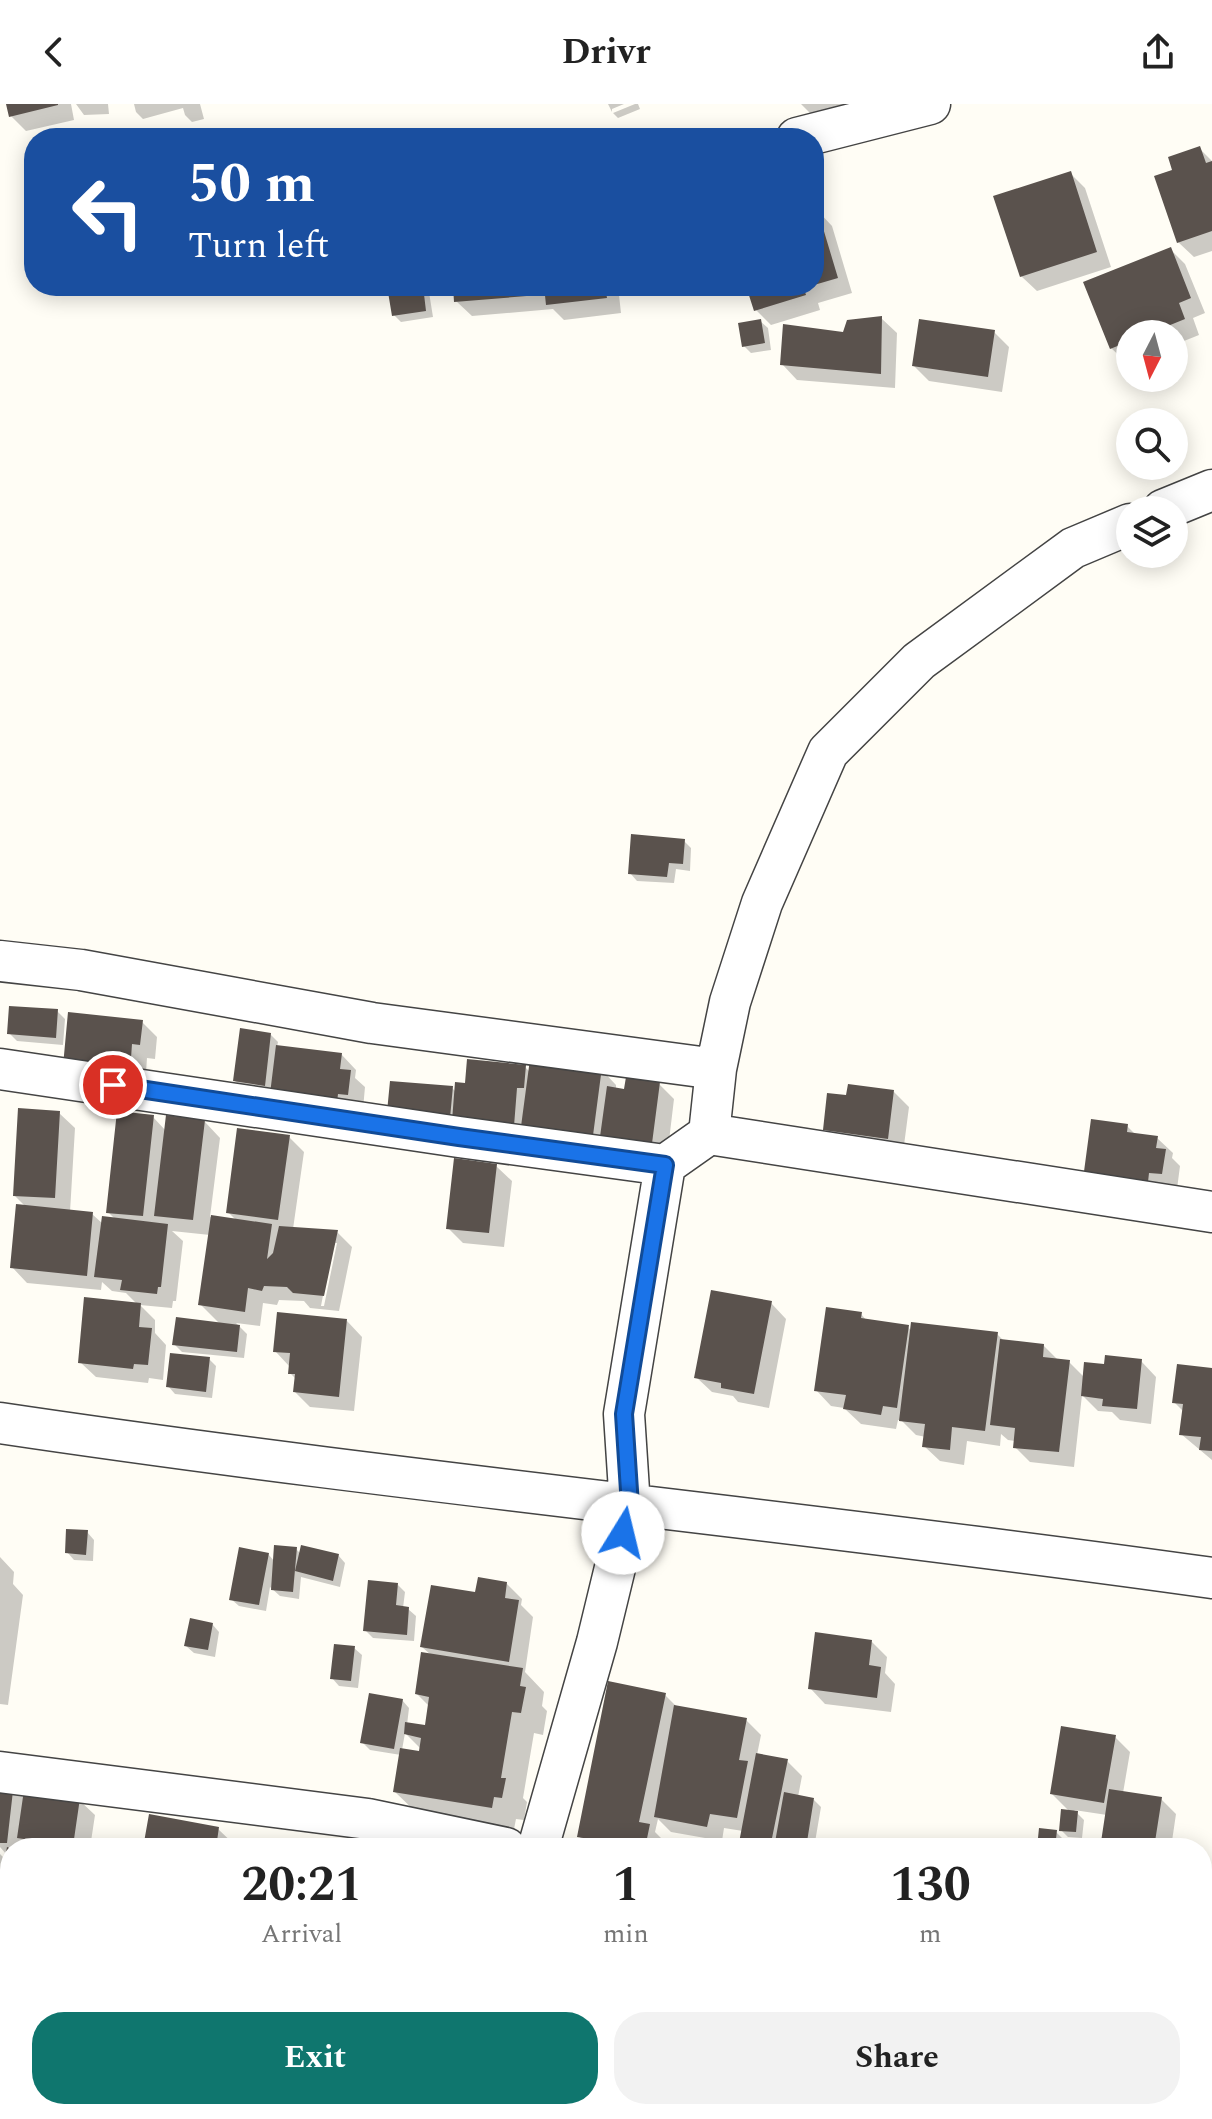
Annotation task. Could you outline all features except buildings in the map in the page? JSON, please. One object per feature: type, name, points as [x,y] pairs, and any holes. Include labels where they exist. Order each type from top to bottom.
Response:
[{"type":"street","points":[[824,131],[930,104]]},
{"type":"street","points":[[709,1134],[716,1069],[730,1002],[762,903],[828,752],[919,661],[1073,548],[1116,530]]},
{"type":"street","points":[[0,961],[81,970],[372,1023],[716,1069]]},
{"type":"street","points":[[0,1069],[665,1165],[709,1134],[1212,1212]]},
{"type":"street","points":[[541,1838],[597,1642],[630,1506],[624,1414],[665,1165]]},
{"type":"street","points":[[0,1423],[182,1450],[1212,1578]]},
{"type":"street","points":[[0,1772],[368,1819],[458,1838]]},
{"type":"route","points":[[113,1085],[665,1165],[624,1414],[630,1506],[623,1533]]}]
